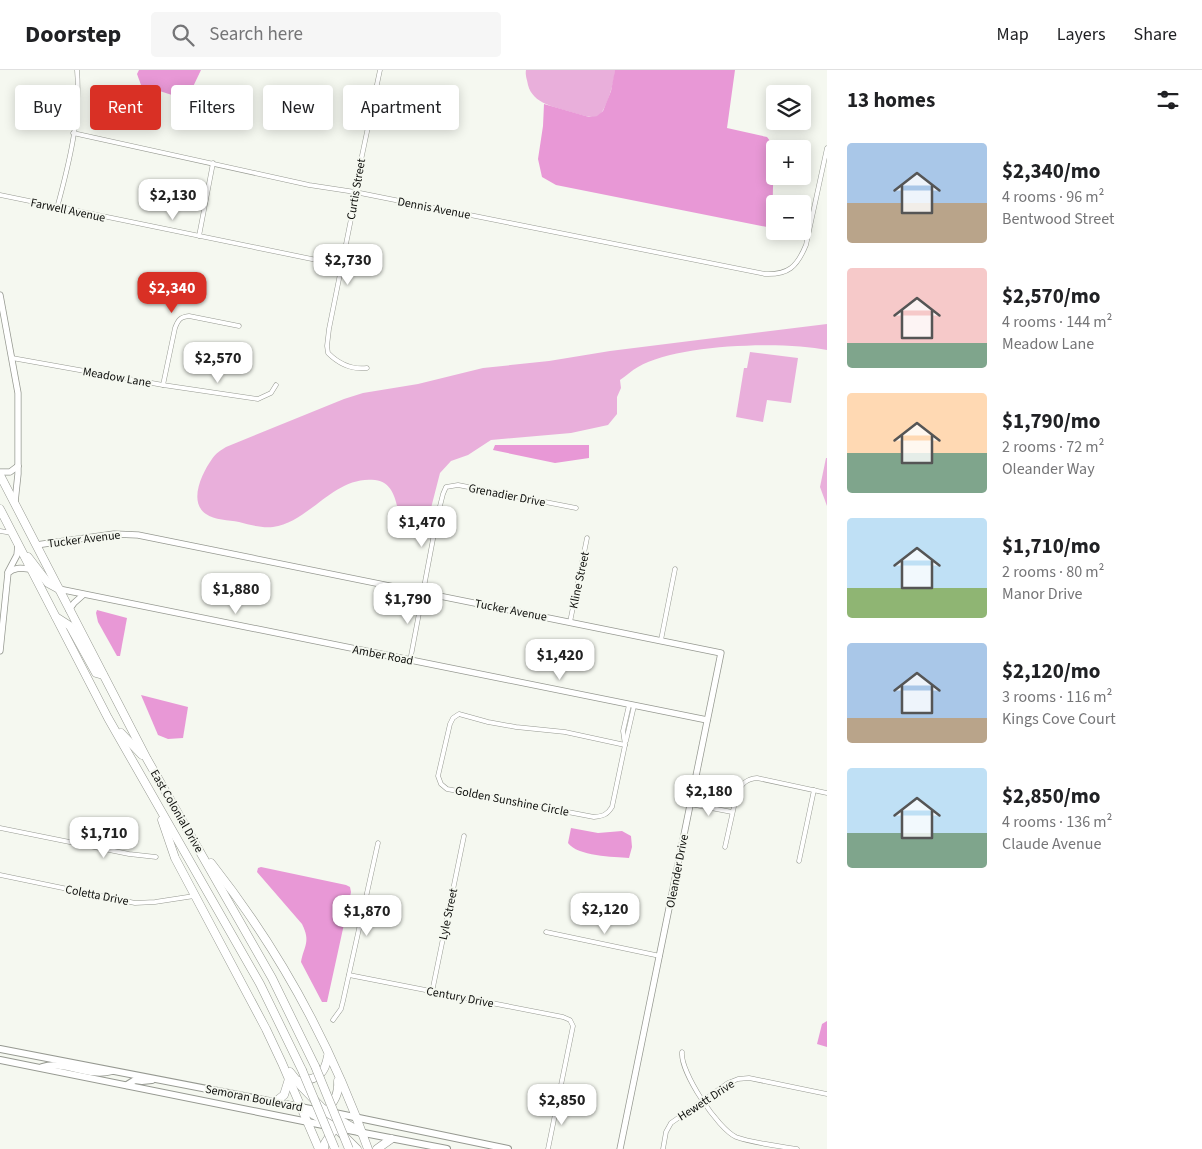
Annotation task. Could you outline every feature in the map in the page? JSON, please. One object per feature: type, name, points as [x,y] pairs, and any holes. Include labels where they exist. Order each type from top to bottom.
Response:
[{"type":"highway","name":"East Colonial Drive","points":[[0,474],[147,759],[272,978],[315,1066],[349,1149]]},
{"type":"highway","name":"East Colonial Drive","points":[[0,510],[108,718],[260,984],[302,1070],[335,1149]]},
{"type":"highway","points":[[17,543],[48,583],[59,589]]},
{"type":"highway","points":[[56,616],[70,626],[96,673],[103,675]]},
{"type":"highway","points":[[108,718],[133,747],[147,759]]},
{"type":"highway","points":[[157,804],[175,858],[242,983],[282,1063],[292,1079],[326,1112],[362,1133]]},
{"type":"highway","points":[[195,842],[232,889],[263,934],[297,994],[356,1117],[368,1149]]},
{"type":"highway","points":[[292,1079],[308,1080],[321,1074],[326,1068],[328,1056]]},
{"type":"highway","points":[[307,1122],[326,1112],[336,1099],[338,1091],[337,1076]]},
{"type":"highway","points":[[275,1102],[284,1095],[292,1079]]},
{"type":"highway","points":[[292,1079],[300,1107],[319,1149]]},
{"type":"highway","points":[[300,1107],[336,1128],[357,1149]]},
{"type":"highway","points":[[324,1149],[330,1135],[336,1128],[356,1117]]},
{"type":"highway","points":[[377,1149],[390,1138]]},
{"type":"main road","name":"Semoran Boulevard","points":[[0,1048],[356,1117],[508,1149]]},
{"type":"main road","name":"Semoran Boulevard","points":[[0,1060],[447,1149]]},
{"type":"main road","points":[[40,1068],[51,1064],[102,1074],[115,1070]]},
{"type":"main road","points":[[127,1085],[135,1080],[142,1082],[156,1079]]},
{"type":"street","points":[[56,208],[64,180],[78,106],[77,70]]},
{"type":"street","name":"Curtis Street","points":[[367,368],[344,366],[333,359],[328,353],[327,346],[355,192],[380,70]]},
{"type":"street","name":"Dennis Avenue","points":[[73,132],[309,185],[355,192],[765,274],[778,275],[794,266],[806,245],[827,148]]},
{"type":"street","points":[[198,236],[214,163]]},
{"type":"street","name":"Farwell Avenue","points":[[0,195],[56,208],[342,265]]},
{"type":"street","points":[[0,295],[18,393],[18,466],[15,504]]},
{"type":"street","points":[[163,385],[175,328],[182,316],[239,326]]},
{"type":"street","name":"Meadow Lane","points":[[12,358],[163,385],[258,399],[271,393],[276,385]]},
{"type":"street","points":[[0,474],[13,472],[18,466]]},
{"type":"street","name":"Grenadier Drive","points":[[424,592],[443,494],[446,487],[458,485],[576,508]]},
{"type":"street","points":[[0,531],[12,534]]},
{"type":"street","name":"Tucker Avenue","points":[[36,545],[114,534],[138,535],[720,653]]},
{"type":"street","name":"Kline Street","points":[[570,622],[588,538]]},
{"type":"street","points":[[0,652],[8,573],[17,555],[17,543]]},
{"type":"street","points":[[8,573],[12,569],[30,568]]},
{"type":"street","points":[[661,640],[675,569]]},
{"type":"street","name":"Amber Road","points":[[59,589],[707,720]]},
{"type":"street","points":[[410,661],[424,592]]},
{"type":"street","points":[[70,610],[83,594]]},
{"type":"street","name":"Oleander Drive","points":[[620,1149],[720,653]]},
{"type":"street","name":"Golden Sunshine Circle","points":[[625,745],[565,732],[498,724],[459,714],[453,718],[450,724],[438,776],[441,784],[447,788],[480,796],[594,817],[608,814],[612,807],[625,745],[632,705]]},
{"type":"street","points":[[726,847],[736,792],[748,779],[757,778],[827,792]]},
{"type":"street","points":[[799,862],[814,790]]},
{"type":"street","points":[[690,804],[732,812]]},
{"type":"street","points":[[0,828],[138,856],[156,857]]},
{"type":"street","name":"Lyle Street","points":[[432,992],[464,836]]},
{"type":"street","points":[[333,1020],[341,1009],[378,843]]},
{"type":"street","name":"Coletta Drive","points":[[0,875],[136,902],[194,896]]},
{"type":"street","points":[[546,932],[660,956]]},
{"type":"street","name":"Century Drive","points":[[349,975],[563,1017],[570,1020],[573,1026],[548,1149]]},
{"type":"street","points":[[682,1052],[682,1062],[686,1073],[719,1124],[727,1132],[737,1137],[797,1149]]},
{"type":"street","name":"Hewett Drive","points":[[663,1149],[666,1132],[672,1123],[728,1083],[738,1079],[749,1078],[827,1094]]},
{"type":"shaded area","points":[[139,70],[201,70],[194,85],[171,85],[171,95],[161,91],[161,85],[141,85],[137,74]]},
{"type":"shaded area","points":[[526,70],[615,70],[615,75],[604,109],[598,116],[592,117],[540,101],[535,97],[528,85]]},
{"type":"shaded area","points":[[615,70],[735,70],[727,128],[767,137],[769,140],[766,140],[766,185],[773,185],[773,195],[766,195],[766,227],[556,185],[542,177],[538,159],[544,104],[589,117],[597,116],[603,111],[611,91]]},
{"type":"shaded area","points":[[827,324],[827,350],[784,346],[731,346],[678,353],[656,359],[638,367],[620,380],[621,388],[617,397],[617,414],[608,425],[571,433],[491,440],[468,455],[451,461],[440,473],[430,512],[410,515],[398,510],[394,495],[389,487],[375,480],[360,480],[347,485],[334,491],[299,517],[273,527],[256,526],[213,518],[201,509],[198,502],[198,487],[204,472],[213,457],[222,449],[363,393],[418,384],[483,368]]},
{"type":"shaded area","points":[[750,352],[798,358],[791,403],[767,400],[763,422],[736,417],[744,368],[747,368]]},
{"type":"shaded area","points":[[495,445],[589,445],[589,458],[555,463],[493,450]]},
{"type":"shaded area","points":[[827,458],[827,506],[820,487]]},
{"type":"shaded area","points":[[97,610],[127,618],[120,656],[117,656],[98,622]]},
{"type":"shaded area","points":[[141,695],[188,707],[183,738],[168,739],[158,735]]},
{"type":"shaded area","points":[[571,828],[598,833],[622,831],[631,836],[632,847],[629,858],[596,855],[579,851],[568,843]]},
{"type":"shaded area","points":[[261,867],[350,887],[351,892],[327,1002],[322,1002],[301,962],[306,944],[305,930],[302,924],[257,872],[258,868]]},
{"type":"shaded area","points":[[827,1021],[827,1047],[817,1044],[822,1024]]}]
